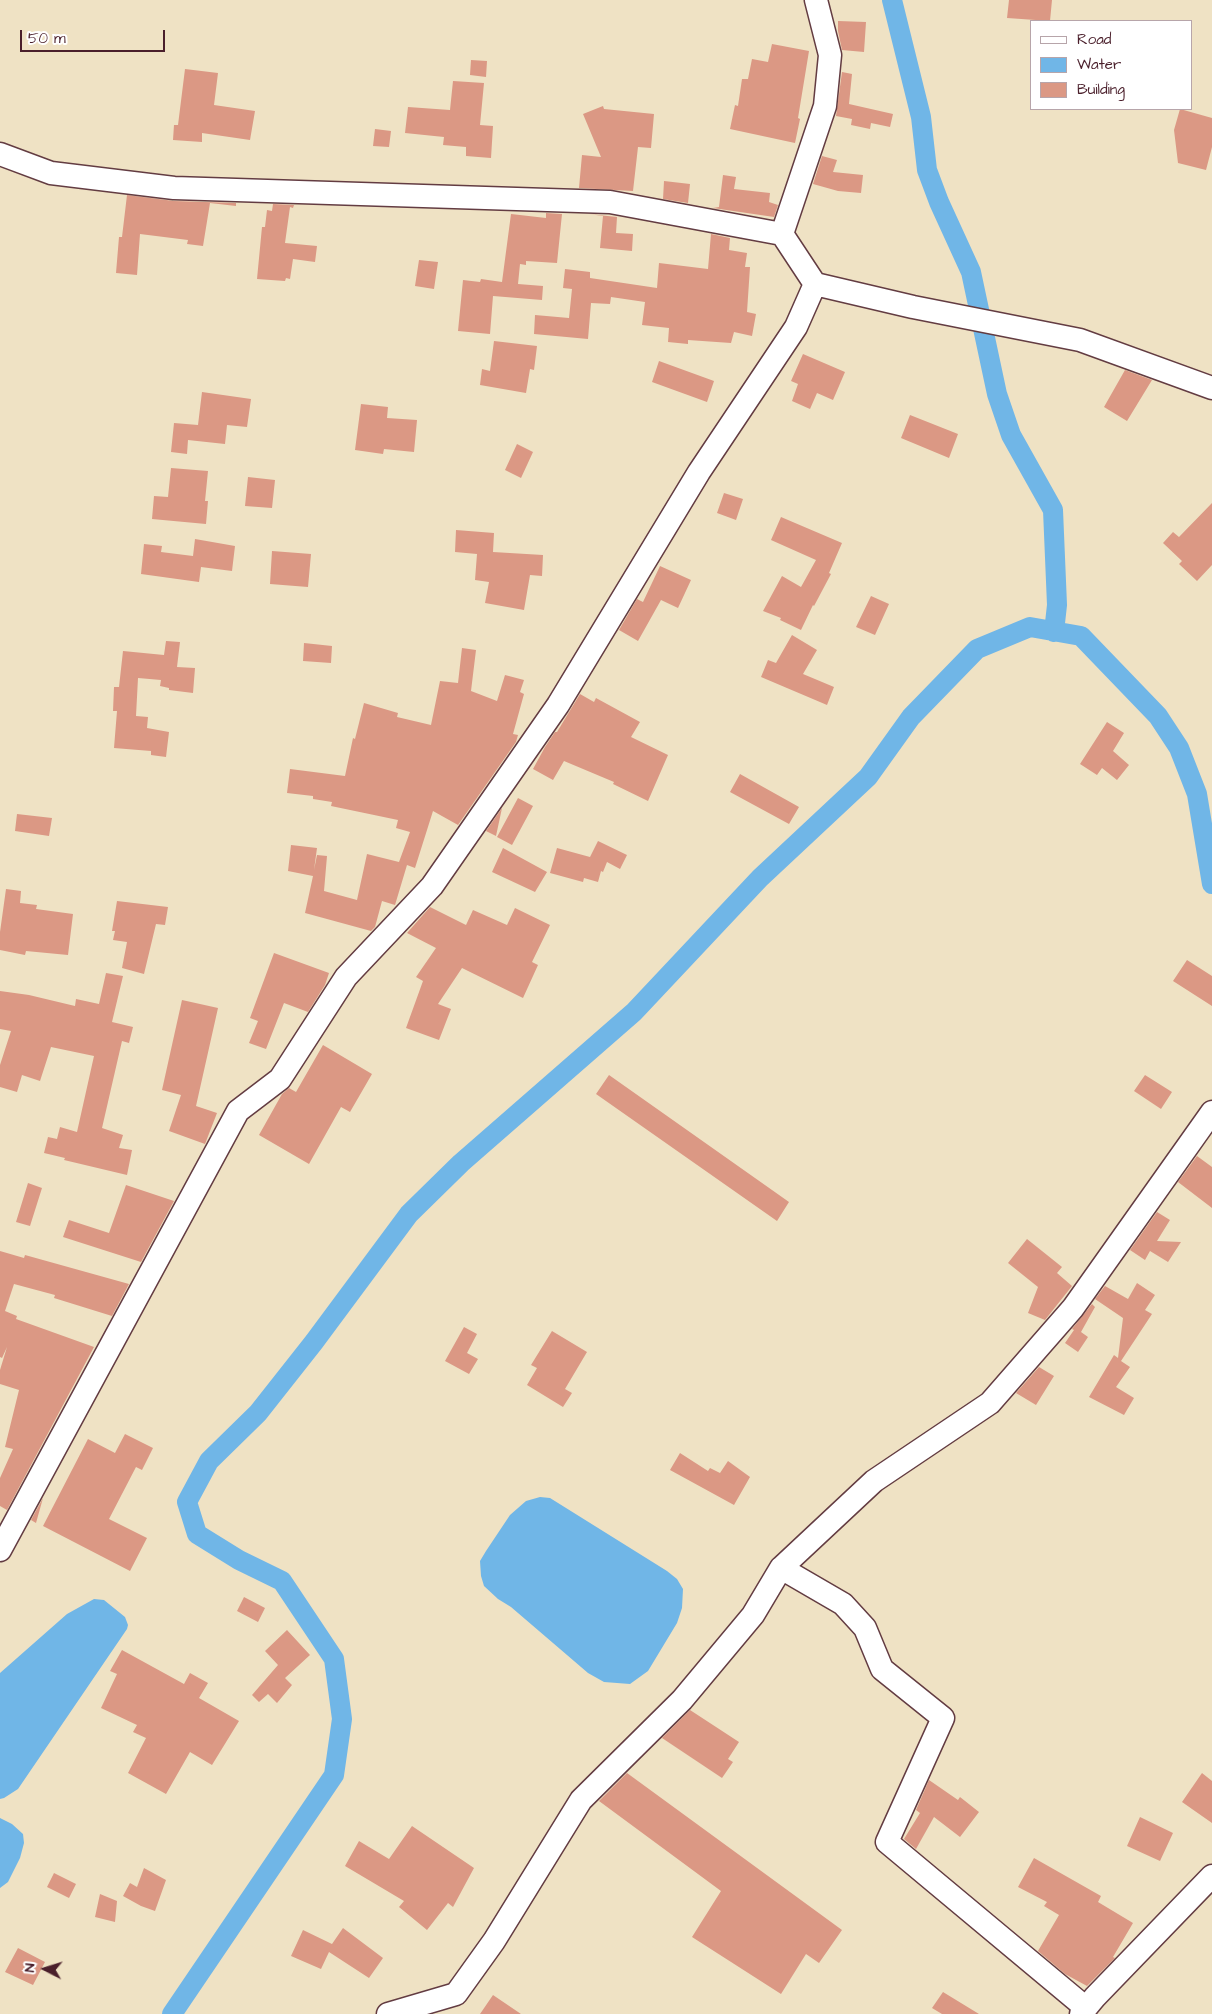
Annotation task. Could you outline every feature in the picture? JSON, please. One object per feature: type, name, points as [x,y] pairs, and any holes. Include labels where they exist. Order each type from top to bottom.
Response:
[{"type":"street","points":[[782,234],[826,106],[830,55],[816,0]]},
{"type":"street","points":[[0,154],[51,173],[174,188],[610,202],[782,234],[815,284],[913,307],[1080,340],[1210,382]]},
{"type":"street","points":[[0,1550],[238,1111],[280,1079],[346,977],[432,886],[558,705],[699,472],[796,328],[815,284]]},
{"type":"street","points":[[388,2014],[456,1994],[494,1941],[581,1800],[682,1700],[753,1616],[781,1568],[874,1480],[990,1403],[1073,1308],[1212,1112]]},
{"type":"street","points":[[781,1568],[843,1604],[865,1628],[882,1669],[943,1718],[887,1842],[1084,2011],[1212,1876]]},
{"type":"water","points":[[540,1497],[550,1498],[667,1571],[677,1579],[683,1589],[682,1608],[677,1623],[648,1671],[630,1684],[604,1682],[588,1673],[484,1586],[480,1561],[486,1551],[510,1515],[526,1501]]},
{"type":"water","points":[[94,1599],[104,1600],[125,1617],[128,1625],[127,1629],[18,1789],[0,1799],[0,1673],[67,1614]]},
{"type":"water","points":[[0,1818],[12,1824],[23,1834],[24,1843],[20,1858],[8,1882],[0,1888]]},
{"type":"building","points":[[1009,0],[1052,0],[1050,20],[1007,18]]},
{"type":"building","points":[[838,21],[866,22],[864,52],[842,50]]},
{"type":"building","points":[[772,44],[809,51],[795,143],[730,129],[735,105],[738,106],[742,79],[748,79],[752,59],[768,62]]},
{"type":"building","points":[[471,60],[487,61],[486,77],[470,75]]},
{"type":"building","points":[[185,69],[218,73],[214,105],[255,111],[250,140],[202,133],[202,142],[173,140],[174,125],[178,125]]},
{"type":"building","points":[[842,72],[852,74],[849,104],[893,114],[890,127],[871,123],[870,129],[851,125],[852,119],[836,116]]},
{"type":"building","points":[[453,81],[484,83],[480,125],[493,126],[491,158],[466,156],[466,147],[443,145],[444,137],[405,133],[408,107],[450,110]]},
{"type":"building","points":[[603,106],[604,109],[654,114],[651,148],[638,147],[633,191],[579,188],[582,155],[601,157],[583,114]]},
{"type":"building","points":[[1180,110],[1212,118],[1212,147],[1206,170],[1178,163],[1174,130]]},
{"type":"building","points":[[375,129],[391,131],[389,147],[373,146]]},
{"type":"building","points":[[822,156],[837,160],[833,172],[863,175],[861,193],[838,191],[813,184]]},
{"type":"building","points":[[723,175],[736,177],[734,189],[770,193],[769,202],[778,205],[774,217],[713,208],[719,207]]},
{"type":"building","points":[[664,181],[690,184],[688,203],[663,199]]},
{"type":"building","points":[[127,195],[174,201],[236,203],[236,206],[210,203],[203,246],[187,244],[188,240],[140,234],[137,275],[116,273],[119,237],[122,237]]},
{"type":"building","points":[[273,204],[294,205],[293,208],[290,207],[285,243],[317,246],[315,262],[293,259],[290,279],[286,278],[285,281],[257,279],[262,227],[265,227],[267,210],[272,211]]},
{"type":"building","points":[[546,213],[562,214],[557,263],[526,261],[526,265],[520,264],[518,284],[543,286],[542,300],[493,296],[490,334],[458,331],[463,280],[480,282],[481,279],[502,282],[511,214],[546,218]]},
{"type":"building","points":[[589,214],[617,217],[616,233],[633,234],[632,251],[600,248],[603,216]]},
{"type":"building","points":[[711,234],[730,238],[729,250],[747,253],[745,267],[750,267],[747,312],[756,314],[752,336],[734,332],[731,343],[688,340],[688,344],[668,342],[669,328],[642,325],[645,302],[611,297],[610,304],[591,303],[588,339],[534,334],[535,315],[569,318],[572,289],[563,288],[565,269],[590,272],[590,278],[657,288],[659,263],[708,269]]},
{"type":"building","points":[[419,260],[438,262],[434,289],[415,286]]},
{"type":"building","points":[[494,341],[537,346],[534,370],[530,369],[526,393],[480,385],[482,369],[490,371]]},
{"type":"building","points":[[803,354],[845,372],[833,400],[817,393],[810,409],[792,401],[798,384],[791,381]]},
{"type":"building","points":[[659,361],[714,381],[707,402],[652,382]]},
{"type":"building","points":[[1125,370],[1152,380],[1127,421],[1104,407]]},
{"type":"building","points":[[202,392],[251,399],[247,427],[227,425],[225,444],[188,440],[187,454],[171,452],[174,423],[198,425]]},
{"type":"building","points":[[361,404],[388,407],[387,418],[417,420],[414,452],[384,449],[383,454],[355,450]]},
{"type":"building","points":[[910,415],[958,434],[949,458],[901,438]]},
{"type":"building","points":[[517,444],[533,452],[521,478],[505,470]]},
{"type":"building","points":[[171,468],[208,471],[205,501],[208,501],[206,524],[152,519],[154,496],[168,497]]},
{"type":"building","points":[[248,477],[275,480],[272,508],[245,506]]},
{"type":"building","points":[[724,493],[743,499],[736,520],[717,513]]},
{"type":"building","points":[[1212,503],[1212,565],[1197,581],[1179,564],[1182,561],[1163,543],[1173,532],[1179,537]]},
{"type":"building","points":[[781,517],[842,543],[829,573],[831,574],[801,630],[780,620],[781,618],[763,611],[782,576],[801,587],[816,560],[771,540]]},
{"type":"building","points":[[456,530],[494,533],[493,552],[543,555],[542,576],[530,575],[524,610],[485,603],[489,582],[475,580],[477,554],[455,552]]},
{"type":"building","points":[[195,539],[235,546],[232,571],[201,567],[199,582],[141,574],[144,544],[162,546],[161,552],[193,556]]},
{"type":"building","points":[[272,551],[311,554],[308,587],[270,584]]},
{"type":"building","points":[[660,566],[691,580],[678,608],[661,600],[638,641],[619,630],[637,599],[643,602]]},
{"type":"building","points":[[871,596],[889,604],[875,635],[856,627]]},
{"type":"building","points":[[792,635],[817,650],[803,674],[834,687],[827,705],[761,677],[768,660],[776,663]]},
{"type":"building","points":[[166,641],[180,642],[177,667],[195,668],[193,693],[169,690],[169,688],[160,686],[161,680],[138,678],[136,716],[148,717],[147,728],[169,732],[166,757],[151,755],[151,751],[114,748],[117,711],[113,711],[114,687],[119,687],[123,651],[164,655]]},
{"type":"building","points":[[304,643],[332,646],[331,663],[303,661]]},
{"type":"building","points":[[462,648],[476,650],[471,691],[497,701],[505,675],[524,680],[520,692],[524,694],[513,734],[518,735],[516,742],[458,825],[433,811],[415,868],[407,865],[395,905],[382,901],[375,927],[371,931],[305,913],[313,876],[288,871],[291,845],[317,848],[314,870],[317,855],[327,856],[324,891],[357,900],[367,854],[399,862],[410,832],[396,828],[398,820],[331,806],[332,802],[313,799],[313,796],[287,793],[290,769],[345,776],[353,738],[355,739],[364,703],[398,713],[397,717],[431,725],[440,681],[458,683]]},
{"type":"building","points":[[580,694],[594,702],[596,698],[640,722],[631,737],[668,755],[648,801],[613,784],[614,782],[564,761],[553,780],[533,769],[545,747],[555,732],[557,732]]},
{"type":"building","points":[[1107,722],[1124,733],[1113,751],[1129,765],[1117,780],[1102,768],[1097,775],[1080,764]]},
{"type":"building","points":[[740,774],[799,807],[789,824],[730,792]]},
{"type":"building","points":[[518,798],[533,806],[512,845],[497,837]]},
{"type":"building","points":[[502,808],[496,836],[486,831]]},
{"type":"building","points":[[17,814],[52,818],[49,836],[15,831]]},
{"type":"building","points":[[598,841],[627,855],[620,869],[607,862],[603,872],[601,871],[598,882],[584,878],[583,882],[550,873],[557,848],[590,857]]},
{"type":"building","points":[[503,848],[547,872],[535,892],[492,872]]},
{"type":"building","points":[[6,889],[21,891],[20,903],[37,905],[36,909],[73,914],[68,955],[26,951],[25,955],[0,950],[0,932]]},
{"type":"building","points":[[117,901],[168,907],[165,925],[156,924],[144,974],[122,968],[127,942],[113,940],[115,931],[112,931]]},
{"type":"building","points":[[430,907],[466,925],[473,910],[507,925],[515,908],[550,925],[532,962],[538,965],[523,998],[462,968],[438,1004],[451,1009],[439,1040],[406,1028],[423,981],[416,977],[436,948],[407,933]]},
{"type":"building","points":[[274,953],[329,973],[325,985],[308,1012],[284,1003],[266,1049],[249,1043],[258,1021],[250,1018]]},
{"type":"building","points":[[1187,960],[1212,976],[1212,1006],[1173,981]]},
{"type":"building","points":[[106,973],[123,976],[112,1022],[133,1027],[129,1043],[122,1041],[102,1128],[123,1135],[119,1148],[132,1150],[127,1175],[64,1160],[65,1158],[44,1153],[48,1137],[57,1139],[60,1127],[77,1132],[94,1056],[51,1047],[40,1081],[22,1075],[17,1092],[0,1087],[0,1065],[11,1031],[0,1029],[0,991],[29,995],[75,1006],[76,999],[99,1004]]},
{"type":"building","points":[[182,1000],[218,1008],[196,1106],[217,1113],[205,1144],[169,1131],[181,1095],[162,1090]]},
{"type":"building","points":[[323,1045],[372,1074],[350,1112],[341,1107],[309,1164],[259,1135],[282,1094],[289,1088],[296,1092]]},
{"type":"building","points":[[609,1075],[789,1202],[777,1221],[596,1094]]},
{"type":"building","points":[[1145,1075],[1172,1092],[1161,1109],[1134,1091]]},
{"type":"building","points":[[1197,1156],[1212,1167],[1212,1208],[1178,1182]]},
{"type":"building","points":[[28,1183],[42,1188],[30,1226],[16,1222]]},
{"type":"building","points":[[126,1185],[174,1201],[141,1262],[63,1237],[69,1220],[109,1233]]},
{"type":"building","points":[[1157,1212],[1170,1220],[1157,1241],[1181,1242],[1168,1262],[1150,1251],[1145,1260],[1130,1250]]},
{"type":"building","points":[[1027,1239],[1062,1267],[1057,1273],[1072,1286],[1045,1320],[1028,1313],[1038,1287],[1008,1263]]},
{"type":"building","points":[[0,1251],[24,1258],[25,1255],[129,1284],[112,1316],[54,1298],[55,1295],[14,1284],[5,1311],[17,1316],[16,1319],[94,1347],[7,1510],[0,1506],[0,1478],[13,1449],[5,1447],[19,1390],[0,1384],[0,1370],[7,1347],[2,1358],[0,1357]]},
{"type":"building","points":[[1137,1283],[1155,1295],[1145,1310],[1152,1314],[1121,1361],[1130,1367],[1116,1387],[1134,1398],[1124,1415],[1089,1397],[1114,1355],[1118,1358],[1123,1318],[1095,1299],[1105,1286],[1128,1299]]},
{"type":"building","points":[[1092,1304],[1095,1307],[1081,1332],[1088,1337],[1078,1352],[1065,1343],[1074,1330],[1072,1329]]},
{"type":"building","points":[[464,1327],[477,1334],[467,1353],[478,1359],[469,1374],[445,1361]]},
{"type":"building","points":[[552,1331],[587,1352],[565,1389],[572,1393],[563,1407],[527,1385],[537,1368],[531,1365]]},
{"type":"building","points":[[1039,1367],[1054,1376],[1036,1405],[1016,1393]]},
{"type":"building","points":[[125,1434],[153,1448],[142,1470],[136,1467],[109,1519],[147,1538],[130,1571],[43,1526],[88,1439],[115,1453]]},
{"type":"building","points":[[680,1453],[708,1471],[710,1468],[720,1473],[728,1461],[750,1477],[734,1505],[670,1470]]},
{"type":"building","points":[[43,1498],[36,1523],[31,1520]]},
{"type":"building","points":[[244,1597],[265,1608],[258,1622],[237,1611]]},
{"type":"building","points":[[287,1630],[310,1655],[285,1678],[292,1685],[277,1703],[268,1694],[259,1702],[252,1695],[278,1665],[265,1651]]},
{"type":"building","points":[[122,1650],[184,1684],[190,1673],[208,1683],[199,1698],[239,1721],[212,1765],[190,1752],[166,1794],[128,1773],[146,1738],[133,1732],[137,1725],[101,1708],[117,1674],[110,1671]]},
{"type":"building","points":[[690,1710],[739,1742],[728,1759],[733,1762],[722,1778],[662,1738]]},
{"type":"building","points":[[627,1773],[842,1930],[819,1963],[806,1954],[781,1994],[692,1937],[721,1891],[599,1801]]},
{"type":"building","points":[[1202,1773],[1212,1781],[1212,1823],[1182,1802]]},
{"type":"building","points":[[929,1780],[958,1800],[960,1797],[979,1812],[960,1837],[934,1817],[916,1849],[904,1839],[920,1813],[916,1810]]},
{"type":"building","points":[[1140,1817],[1173,1833],[1160,1861],[1127,1846]]},
{"type":"building","points":[[412,1826],[474,1868],[453,1907],[448,1903],[427,1930],[399,1907],[404,1901],[345,1866],[359,1841],[389,1859]]},
{"type":"building","points":[[1034,1858],[1101,1896],[1098,1902],[1133,1923],[1113,1957],[1115,1958],[1087,1986],[1065,1974],[1038,1951],[1059,1915],[1044,1906],[1047,1902],[1018,1887]]},
{"type":"building","points":[[144,1868],[166,1880],[155,1911],[123,1896],[130,1883],[137,1887]]},
{"type":"building","points":[[54,1873],[76,1884],[69,1898],[47,1887]]},
{"type":"building","points":[[100,1894],[117,1901],[115,1922],[95,1917]]},
{"type":"building","points":[[343,1928],[383,1958],[369,1978],[329,1952],[321,1969],[291,1956],[303,1930],[332,1944]]},
{"type":"building","points":[[18,1948],[45,1962],[33,1985],[5,1972]]},
{"type":"building","points":[[943,1992],[979,2014],[942,2014],[932,2008]]},
{"type":"building","points":[[493,1995],[521,2014],[480,2014]]},
{"type":"waterway","points":[[892,0],[921,117],[927,170],[939,202],[971,272],[997,394],[1011,435],[1053,510],[1057,605],[1054,632]]},
{"type":"waterway","points":[[172,2014],[334,1775],[342,1719],[334,1659],[282,1581],[239,1560],[197,1534],[187,1502],[209,1461],[258,1413],[314,1342],[409,1214],[461,1163],[634,1012],[760,878],[868,777],[911,717],[977,649],[1030,627],[1081,636],[1158,716],[1179,748],[1197,794],[1212,884]]}]
